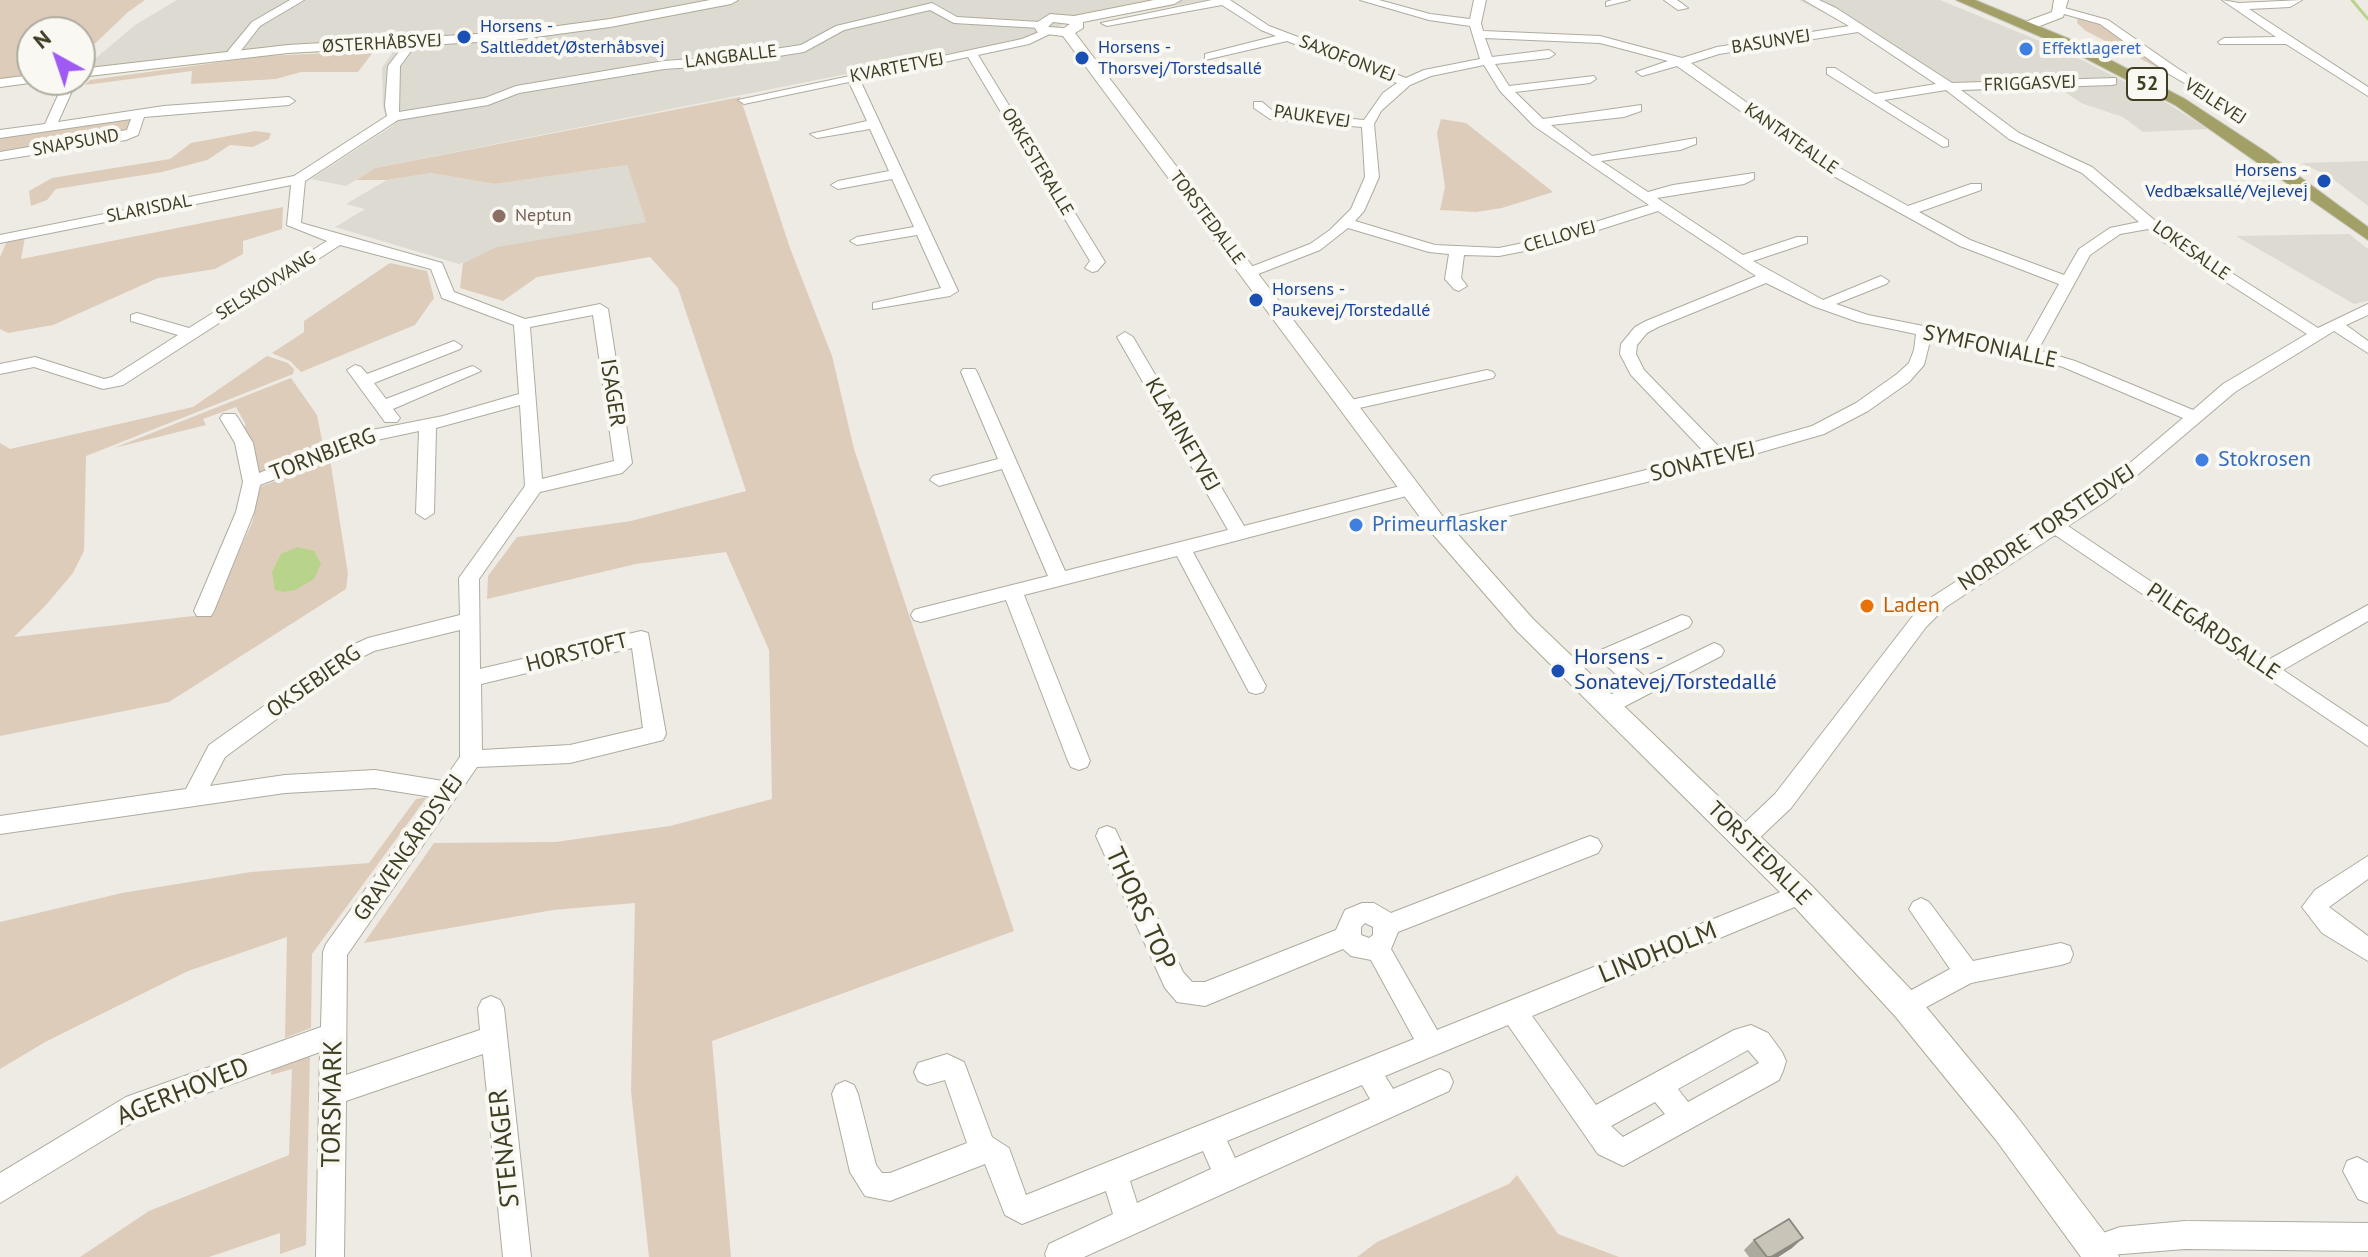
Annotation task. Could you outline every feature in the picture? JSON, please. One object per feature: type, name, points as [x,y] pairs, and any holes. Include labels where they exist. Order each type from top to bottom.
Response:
[{"type":"main road","name":"52","points":[[1963,0],[2026,20]]},
{"type":"main road","name":"52","points":[[1986,0],[2026,20]]},
{"type":"main road","name":"VEJLEVEJ","points":[[2026,20],[2120,58],[2174,88],[2283,159],[2368,221]]},
{"type":"main road","name":"VEJLEVEJ","points":[[2026,20],[2180,102],[2260,155],[2368,235]]},
{"type":"street","points":[[232,54],[256,24],[298,0]]},
{"type":"street","name":"ØSTERHÅBSVEJ","points":[[96,71],[232,54],[411,43],[578,28],[731,0]]},
{"type":"street","name":"TORSTEDALLE","points":[[1039,0],[1439,527],[1525,625],[1801,894],[1906,1006],[2007,1129],[2099,1253],[2120,1241],[2185,1235],[2368,1237]]},
{"type":"street","points":[[1057,25],[1174,0]]},
{"type":"street","name":"KANTATEALLE","points":[[1366,0],[1477,28],[1613,42],[1681,62],[1817,160],[1988,253],[2068,282]]},
{"type":"street","name":"SYMFONIALLE","points":[[1480,0],[1477,28],[1487,61],[1506,90],[1539,123],[1767,277],[1826,306],[1864,319],[2029,352],[2131,388],[2194,417]]},
{"type":"street","points":[[1610,4],[1624,0]]},
{"type":"street","points":[[1670,0],[1682,8]]},
{"type":"street","name":"LOKESALLE","points":[[1810,0],[1860,28],[1948,86],[2014,136],[2096,176],[2185,250],[2317,334]]},
{"type":"street","points":[[2232,3],[2290,4],[2296,0]]},
{"type":"street","name":"SAXOFONVEJ","points":[[1107,23],[1224,1],[1256,23],[1287,37],[1406,82]]},
{"type":"street","points":[[2232,3],[2368,92]]},
{"type":"street","name":"LANGBALLE","points":[[394,117],[488,101],[516,90],[664,65],[722,61],[804,48],[840,28],[916,4],[932,6],[954,20],[1057,25]]},
{"type":"street","points":[[2026,20],[2041,5]]},
{"type":"street","name":"VEJLEVEJ","points":[[2026,20],[2053,17],[2061,5],[2104,22],[2173,71],[2223,100]]},
{"type":"street","name":"KVARTETVEJ","points":[[744,100],[1025,42],[1057,25]]},
{"type":"street","name":"BASUNVEJ","points":[[1681,62],[1717,51],[1860,28]]},
{"type":"street","name":"SAXOFONVEJ","points":[[1209,57],[1287,37]]},
{"type":"street","points":[[2224,42],[2289,40]]},
{"type":"street","points":[[411,43],[394,66],[391,106],[394,117],[298,179],[294,225],[355,245],[437,266],[447,295],[517,319],[522,324],[534,487]]},
{"type":"street","name":"ORKESTERALLE","points":[[971,53],[1098,262],[1092,268]]},
{"type":"street","points":[[1487,61],[1549,54]]},
{"type":"street","name":"PAUKEVEJ","points":[[1248,273],[1315,247],[1346,223],[1364,201],[1372,177],[1368,124],[1379,103],[1406,82],[1445,68],[1487,61]]},
{"type":"street","points":[[1642,72],[1681,62]]},
{"type":"street","points":[[1831,71],[1943,143]]},
{"type":"street","points":[[853,77],[950,291],[878,306]]},
{"type":"street","points":[[1506,90],[1590,79]]},
{"type":"street","name":"FRIGGASVEJ","points":[[1948,86],[2112,81]]},
{"type":"street","points":[[1872,98],[1948,86]]},
{"type":"street","name":"SNAPSUND","points":[[50,126],[64,96]]},
{"type":"street","name":"SNAPSUND","points":[[0,134],[139,113],[289,101]]},
{"type":"street","name":"PAUKEVEJ","points":[[1258,105],[1270,115],[1368,124]]},
{"type":"street","points":[[1539,123],[1624,113],[1637,108]]},
{"type":"street","name":"SNAPSUND","points":[[0,156],[121,137],[133,132],[139,113]]},
{"type":"street","points":[[817,134],[874,124]]},
{"type":"street","points":[[1591,160],[1617,153],[1680,146],[1691,141]]},
{"type":"street","points":[[838,185],[897,174]]},
{"type":"street","points":[[1646,197],[1673,189],[1739,181],[1749,176]]},
{"type":"street","name":"SLARISDAL","points":[[0,239],[298,179]]},
{"type":"street","points":[[1907,211],[1976,187]]},
{"type":"street","name":"CELLOVEJ","points":[[1346,223],[1410,244],[1457,252],[1499,252],[1530,247],[1660,206]]},
{"type":"street","points":[[2029,352],[2084,252],[2115,231],[2150,224]]},
{"type":"street","points":[[857,241],[920,230]]},
{"type":"street","name":"SELSKOVVANG","points":[[0,369],[35,362],[103,384],[117,381],[341,238]]},
{"type":"street","points":[[1742,260],[1802,240]]},
{"type":"street","points":[[1457,252],[1453,279],[1459,286]]},
{"type":"street","points":[[1720,458],[1637,372],[1628,354],[1629,344],[1635,335],[1652,324],[1767,277]]},
{"type":"street","points":[[1826,306],[1832,300],[1881,281]]},
{"type":"street","name":"ISAGER","points":[[522,324],[600,309],[623,463],[616,469],[534,487]]},
{"type":"street","name":"NORDRE TORSTEDVEJ","points":[[1744,838],[1783,801],[1919,622],[1939,602],[2103,495],[2229,388],[2317,334],[2368,309]]},
{"type":"street","name":"SELSKOVVANG","points":[[137,318],[191,334]]},
{"type":"street","points":[[2335,324],[2368,348]]},
{"type":"street","name":"SONATEVEJ","points":[[1439,527],[1798,437],[1862,407],[1916,365],[1924,332]]},
{"type":"street","name":"KLARINETVEJ","points":[[1125,337],[1239,533]]},
{"type":"street","name":"TORNBJERG","points":[[394,429],[384,406],[360,375],[454,346]]},
{"type":"street","name":"TORNBJERG","points":[[384,406],[473,371]]},
{"type":"street","points":[[969,372],[1059,580]]},
{"type":"street","points":[[1346,406],[1487,375]]},
{"type":"street","name":"TORNBJERG","points":[[252,482],[368,436],[428,425],[527,397]]},
{"type":"street","name":"TORNBJERG","points":[[204,611],[245,512],[252,482],[244,443],[229,418]]},
{"type":"street","points":[[425,513],[428,425]]},
{"type":"street","points":[[939,480],[1007,462]]},
{"type":"street","name":"GRAVENGÅRDSVEJ","points":[[335,952],[471,759],[469,578],[534,487]]},
{"type":"street","points":[[921,615],[1408,490]]},
{"type":"street","name":"PILEGÅRDSALLE","points":[[2056,527],[2368,738]]},
{"type":"street","points":[[1182,548],[1256,686]]},
{"type":"street","points":[[1013,592],[1079,761]]},
{"type":"street","points":[[2269,669],[2368,612]]},
{"type":"street","name":"OKSEBJERG","points":[[194,796],[217,751],[353,653],[368,645],[469,620]]},
{"type":"street","points":[[1643,688],[1608,655],[1682,622]]},
{"type":"street","name":"HORSTOFT","points":[[470,679],[641,638],[655,734],[570,754],[471,759]]},
{"type":"street","points":[[1607,706],[1714,651]]},
{"type":"street","points":[[0,825],[285,784],[375,779],[450,791]]},
{"type":"street","name":"THORS TOP","points":[[1107,836],[1174,980],[1186,994],[1205,994],[1348,936],[1349,921],[1362,914],[1376,916],[1381,936]]},
{"type":"street","points":[[1432,1046],[1381,936],[1590,846]]},
{"type":"street","points":[[2368,866],[2323,897],[2314,907],[2331,925],[2368,950]]},
{"type":"street","name":"LINDHOLM","points":[[927,1072],[947,1067],[955,1071],[983,1150],[992,1151],[999,1158],[1013,1201],[1022,1210],[1369,1072],[1801,894]]},
{"type":"street","points":[[1921,909],[1967,973]]},
{"type":"street","name":"TORSMARK","points":[[330,1257],[335,952]]},
{"type":"street","points":[[1906,1006],[1967,973],[2061,954]]},
{"type":"street","name":"STENAGER","points":[[491,1008],[517,1257]]},
{"type":"street","points":[[1514,1012],[1592,1122],[1612,1148],[1623,1152],[1770,1071],[1774,1065],[1759,1042],[1747,1038],[1592,1122]]},
{"type":"street","name":"AGERHOVED","points":[[0,1189],[135,1106],[334,1035]]},
{"type":"street","points":[[334,1092],[493,1038]]},
{"type":"street","points":[[1369,1072],[1387,1105]]},
{"type":"street","points":[[1059,1254],[1228,1175],[1440,1082]]},
{"type":"street","points":[[1659,1085],[1685,1119]]},
{"type":"street","points":[[845,1094],[864,1172],[875,1186],[890,1187],[983,1150]]},
{"type":"street","points":[[1210,1135],[1228,1175]]},
{"type":"street","points":[[1114,1174],[1129,1221]]},
{"type":"shaded area","points":[[0,0],[145,0],[96,43],[96,16],[16,16],[16,78],[0,80]]},
{"type":"shaded area","points":[[177,0],[1208,0],[1063,25],[1027,38],[375,168],[346,186],[311,179],[394,125],[388,124],[383,107],[382,68],[395,49],[96,68],[96,58],[135,25]]},
{"type":"shaded area","points":[[1799,0],[1940,0],[2064,51],[2165,102],[2208,129],[2143,132],[2123,117],[2081,103],[2059,88],[1946,92],[1845,24]]},
{"type":"shaded area","points":[[2078,16],[2099,22],[2162,67],[2158,68],[2086,31],[2077,23]]},
{"type":"shaded area","points":[[374,51],[358,72],[301,72],[276,79],[191,84],[192,71],[96,84],[96,79],[265,56]]},
{"type":"shaded area","points":[[740,97],[790,248],[832,356],[854,449],[1014,931],[712,1041],[731,1257],[649,1257],[631,1091],[635,903],[553,910],[364,943],[434,843],[555,842],[670,826],[772,799],[769,650],[726,552],[636,564],[487,599],[488,576],[517,537],[631,521],[746,491],[678,288],[650,257],[537,277],[503,301],[460,288],[463,263],[497,247],[646,222],[627,165],[495,184],[431,173],[387,180],[356,180],[375,168]]},
{"type":"shaded area","points":[[132,117],[127,133],[0,154],[0,135]]},
{"type":"shaded area","points":[[1441,119],[1466,123],[1553,192],[1502,208],[1476,212],[1440,210],[1445,187],[1437,133]]},
{"type":"shaded area","points":[[255,131],[271,133],[269,139],[253,147],[230,145],[207,160],[162,172],[56,189],[47,200],[31,206],[29,191],[52,178],[170,159],[191,143]]},
{"type":"shaded area","points":[[2368,161],[2368,206],[2329,176],[2301,163]]},
{"type":"shaded area","name":"Neptun","points":[[627,165],[646,222],[497,249],[459,264],[335,227],[365,209],[346,204],[387,180],[431,173],[495,184]]},
{"type":"shaded area","points":[[283,207],[282,229],[243,241],[243,254],[215,269],[158,278],[53,325],[8,333],[0,329],[0,257],[7,241],[25,237],[21,259]]},
{"type":"shaded area","points":[[2349,234],[2368,249],[2368,301],[2354,304],[2236,236]]},
{"type":"shaded area","points":[[390,263],[427,271],[434,298],[415,325],[301,372],[290,361],[272,353],[304,332],[304,321]]},
{"type":"shaded area","points":[[267,356],[288,363],[294,369],[293,374],[86,456],[84,551],[73,573],[14,637],[210,614],[252,523],[260,487],[330,459],[348,574],[346,589],[169,702],[0,736],[0,443],[10,449],[193,407]]},
{"type":"shaded area","points":[[291,378],[317,415],[324,450],[262,473],[257,471],[242,427],[246,425],[236,407],[203,419],[206,425],[114,448]]},
{"type":"shaded area","points":[[297,547],[314,551],[321,564],[314,579],[295,590],[275,590],[272,572],[281,554]]},
{"type":"shaded area","points":[[427,797],[312,954],[311,1028],[285,1038],[287,937],[188,971],[45,1042],[0,1069],[0,922],[122,893],[251,872],[369,863],[416,799]]},
{"type":"shaded area","points":[[310,1052],[306,1245],[280,1254],[280,1233],[209,1257],[80,1257],[149,1211],[289,1155],[292,1069],[271,1075],[272,1065]]},
{"type":"shaded area","points":[[1517,1175],[1558,1234],[1619,1257],[1357,1257],[1377,1242],[1509,1184]]},
{"type":"building","points":[[1789,1219],[1803,1238],[1767,1257],[1754,1240]]},
{"type":"waterway","points":[[2352,0],[2368,19]]},
{"type":"place","name":"Horsens - Saltleddet/Østerhåbsvej","points":[[464,37]]},
{"type":"place","name":"Effektlageret","points":[[2026,49]]},
{"type":"place","name":"Horsens - Thorsvej/Torstedsallé","points":[[1082,58]]},
{"type":"place","name":"Horsens - Vedbæksallé/Vejlevej","points":[[2324,181]]},
{"type":"place","name":"Neptun","points":[[499,216]]},
{"type":"place","name":"Horsens - Paukevej/Torstedallé","points":[[1256,300]]},
{"type":"place","name":"Stokrosen","points":[[2202,460]]},
{"type":"place","name":"Primeurflasker","points":[[1356,525]]},
{"type":"place","name":"Laden","points":[[1867,606]]},
{"type":"place","name":"Horsens - Sonatevej/Torstedallé","points":[[1558,671]]}]
